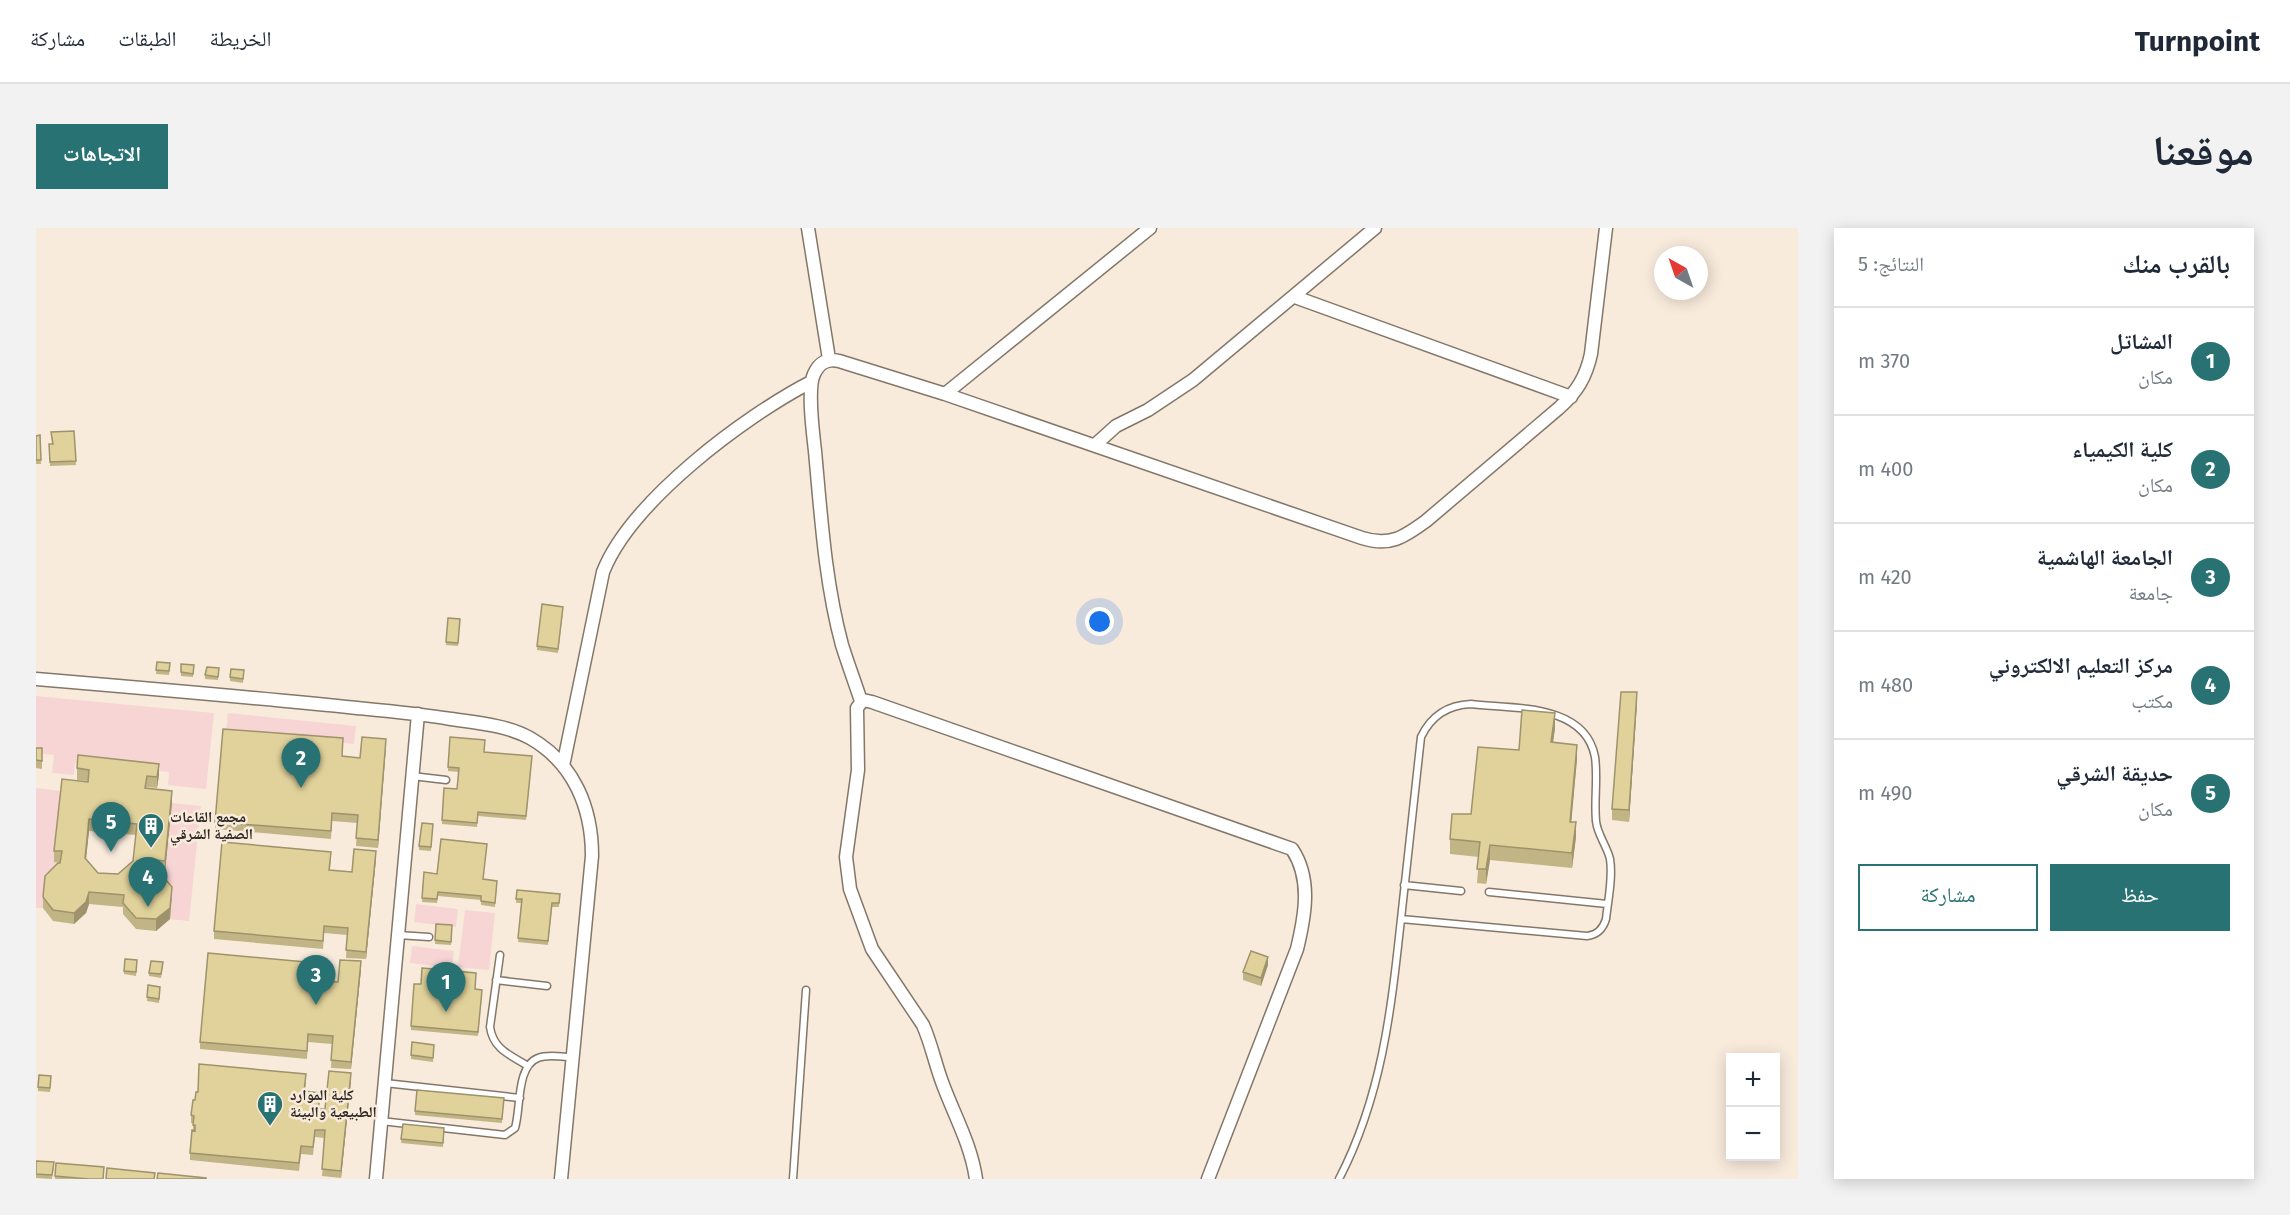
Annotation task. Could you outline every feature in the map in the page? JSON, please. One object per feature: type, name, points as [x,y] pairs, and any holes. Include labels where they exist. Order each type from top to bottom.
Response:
[{"type":"street","points":[[808,228],[829,359]]},
{"type":"street","points":[[945,394],[1150,228]]},
{"type":"street","points":[[1095,445],[1116,426],[1148,410],[1193,380],[1375,228]]},
{"type":"street","points":[[829,359],[945,394],[1362,538],[1383,543],[1407,535],[1426,521],[1571,397],[1583,380],[1591,354],[1606,228]]},
{"type":"street","points":[[1295,297],[1571,397]]},
{"type":"street","points":[[829,359],[816,369],[811,382],[812,423],[825,563],[842,645],[861,701],[857,708],[858,770],[846,857],[850,889],[872,949],[928,1036],[941,1081],[973,1159],[976,1179]]},
{"type":"street","points":[[563,766],[603,572],[610,554],[640,516],[697,460],[768,406],[811,382]]},
{"type":"street","points":[[36,679],[218,694],[418,714],[486,724],[511,730],[539,745],[563,766],[585,803],[590,820],[592,856],[561,1179]]},
{"type":"street","points":[[861,701],[872,702],[1292,849],[1303,874],[1304,919],[1297,949],[1209,1179]]},
{"type":"street","points":[[376,1179],[418,714]]},
{"type":"lane","points":[[1339,1179],[1369,1106],[1385,1046],[1394,990],[1404,885],[1421,737],[1430,722],[1444,710],[1471,704],[1554,713],[1577,726],[1588,739],[1595,764],[1596,821],[1611,867],[1606,918],[1601,929],[1587,936],[1401,920]]},
{"type":"lane","points":[[411,776],[446,780]]},
{"type":"lane","points":[[1404,885],[1461,891]]},
{"type":"lane","points":[[1489,892],[1607,904]]},
{"type":"lane","points":[[397,935],[429,937]]},
{"type":"lane","points":[[500,956],[490,1027],[493,1040],[502,1050],[528,1066]]},
{"type":"lane","points":[[496,980],[547,986]]},
{"type":"lane","points":[[793,1179],[806,990]]},
{"type":"lane","points":[[381,1121],[505,1135],[515,1128],[523,1077],[528,1066],[542,1057],[571,1057]]},
{"type":"lane","points":[[385,1083],[519,1098]]},
{"type":"shaded area","points":[[36,696],[214,713],[206,789],[168,785],[169,772],[75,763],[74,775],[52,773],[54,755],[36,753]]},
{"type":"shaded area","points":[[228,713],[356,726],[354,744],[226,731]]},
{"type":"shaded area","points":[[36,788],[62,791],[54,862],[62,863],[45,887],[43,908],[36,908]]},
{"type":"shaded area","points":[[172,803],[201,806],[189,921],[170,919],[156,884],[157,872],[165,872]]},
{"type":"shaded area","points":[[416,904],[458,909],[456,927],[414,922]]},
{"type":"shaded area","points":[[465,910],[495,913],[489,970],[458,967]]},
{"type":"shaded area","points":[[412,946],[454,951],[452,968],[410,963]]},
{"type":"building","points":[[74,431],[76,461],[50,462],[49,444],[53,444],[51,432]]},
{"type":"building","points":[[40,435],[41,460],[36,460],[36,436]]},
{"type":"building","points":[[542,604],[563,607],[558,649],[537,646]]},
{"type":"building","points":[[448,618],[460,619],[458,643],[446,642]]},
{"type":"building","points":[[157,662],[170,663],[169,671],[156,670]]},
{"type":"building","points":[[181,664],[194,665],[193,674],[181,672]]},
{"type":"building","points":[[207,667],[219,668],[218,677],[205,675]]},
{"type":"building","points":[[231,669],[244,670],[243,679],[230,677]]},
{"type":"building","points":[[1621,692],[1637,692],[1629,810],[1612,809]]},
{"type":"building","points":[[1522,710],[1555,713],[1551,742],[1577,745],[1570,822],[1576,822],[1572,853],[1490,845],[1486,869],[1477,869],[1480,842],[1450,839],[1452,814],[1471,814],[1478,747],[1519,750]]},
{"type":"building","points":[[223,729],[343,738],[342,756],[360,758],[362,737],[386,739],[378,840],[356,838],[358,815],[332,813],[331,831],[215,822]]},
{"type":"building","points":[[450,737],[485,740],[484,752],[532,756],[526,816],[478,812],[477,823],[442,820],[444,788],[457,789],[459,768],[448,767]]},
{"type":"building","points":[[36,748],[42,748],[42,761],[36,760]]},
{"type":"building","name":"مجمع القاعات الصفية الشرقي","points":[[78,755],[159,764],[157,777],[147,776],[145,788],[172,791],[165,861],[157,860],[156,872],[160,873],[172,887],[170,908],[156,919],[136,918],[123,903],[124,895],[89,892],[86,902],[74,913],[53,910],[43,897],[45,876],[60,863],[62,851],[54,851],[62,779],[88,782],[89,770],[77,768]],"holes":[[[89,819],[137,824],[133,861],[118,874],[98,873],[85,858]]]},
{"type":"building","points":[[422,823],[433,824],[431,847],[419,846]]},
{"type":"building","points":[[441,839],[487,844],[483,879],[497,881],[495,903],[481,901],[481,896],[438,892],[437,899],[422,898],[424,872],[437,874]]},
{"type":"building","points":[[222,842],[331,852],[329,870],[352,872],[354,849],[376,851],[366,952],[346,950],[348,928],[324,926],[323,941],[214,931]]},
{"type":"building","points":[[517,890],[560,894],[559,903],[552,903],[548,941],[518,938],[522,899],[516,899]]},
{"type":"building","points":[[436,924],[452,925],[451,942],[435,940]]},
{"type":"building","points":[[1251,951],[1268,957],[1261,978],[1243,972]]},
{"type":"building","points":[[208,953],[317,963],[315,980],[338,982],[340,960],[361,961],[351,1062],[331,1060],[333,1036],[308,1034],[307,1051],[200,1042]]},
{"type":"building","points":[[125,959],[137,960],[136,972],[124,971]]},
{"type":"building","points":[[151,961],[163,962],[161,974],[149,973]]},
{"type":"building","points":[[422,968],[476,973],[475,989],[482,990],[478,1032],[411,1026],[414,984],[421,984]]},
{"type":"building","points":[[148,985],[160,987],[159,999],[147,997]]},
{"type":"building","points":[[412,1042],[434,1045],[433,1058],[411,1055]]},
{"type":"building","name":"كلية الموارد الطبيعية والبيئة","points":[[199,1064],[306,1074],[304,1091],[320,1093],[318,1109],[325,1109],[329,1071],[351,1073],[341,1171],[322,1169],[325,1130],[315,1130],[313,1147],[301,1146],[299,1163],[190,1153],[192,1130],[195,1131],[194,1116],[191,1115],[193,1100],[198,1092]]},
{"type":"building","points":[[39,1075],[51,1076],[50,1088],[38,1087]]},
{"type":"building","points":[[417,1090],[504,1098],[502,1119],[415,1111]]},
{"type":"building","points":[[403,1124],[444,1128],[443,1143],[401,1139]]},
{"type":"building","points":[[36,1161],[54,1162],[52,1175],[36,1174]]},
{"type":"building","points":[[56,1163],[104,1167],[103,1179],[55,1176]]},
{"type":"building","points":[[107,1168],[155,1173],[154,1179],[106,1179]]},
{"type":"building","points":[[158,1173],[206,1178],[206,1179],[157,1179]]},
{"type":"place","name":"كلية الكيمياء","points":[[301,788]]},
{"type":"place","name":"مجمع القاعات الصفية الشرقي","points":[[151,849]]},
{"type":"place","name":"حديقة الشرقي","points":[[111,852]]},
{"type":"place","name":"مركز التعليم الالكتروني","points":[[148,907]]},
{"type":"place","name":"الجامعة الهاشمية","points":[[316,1005]]},
{"type":"place","name":"المشاتل","points":[[446,1012]]},
{"type":"place","name":"كلية الموارد الطبيعية والبيئة","points":[[270,1127]]}]
